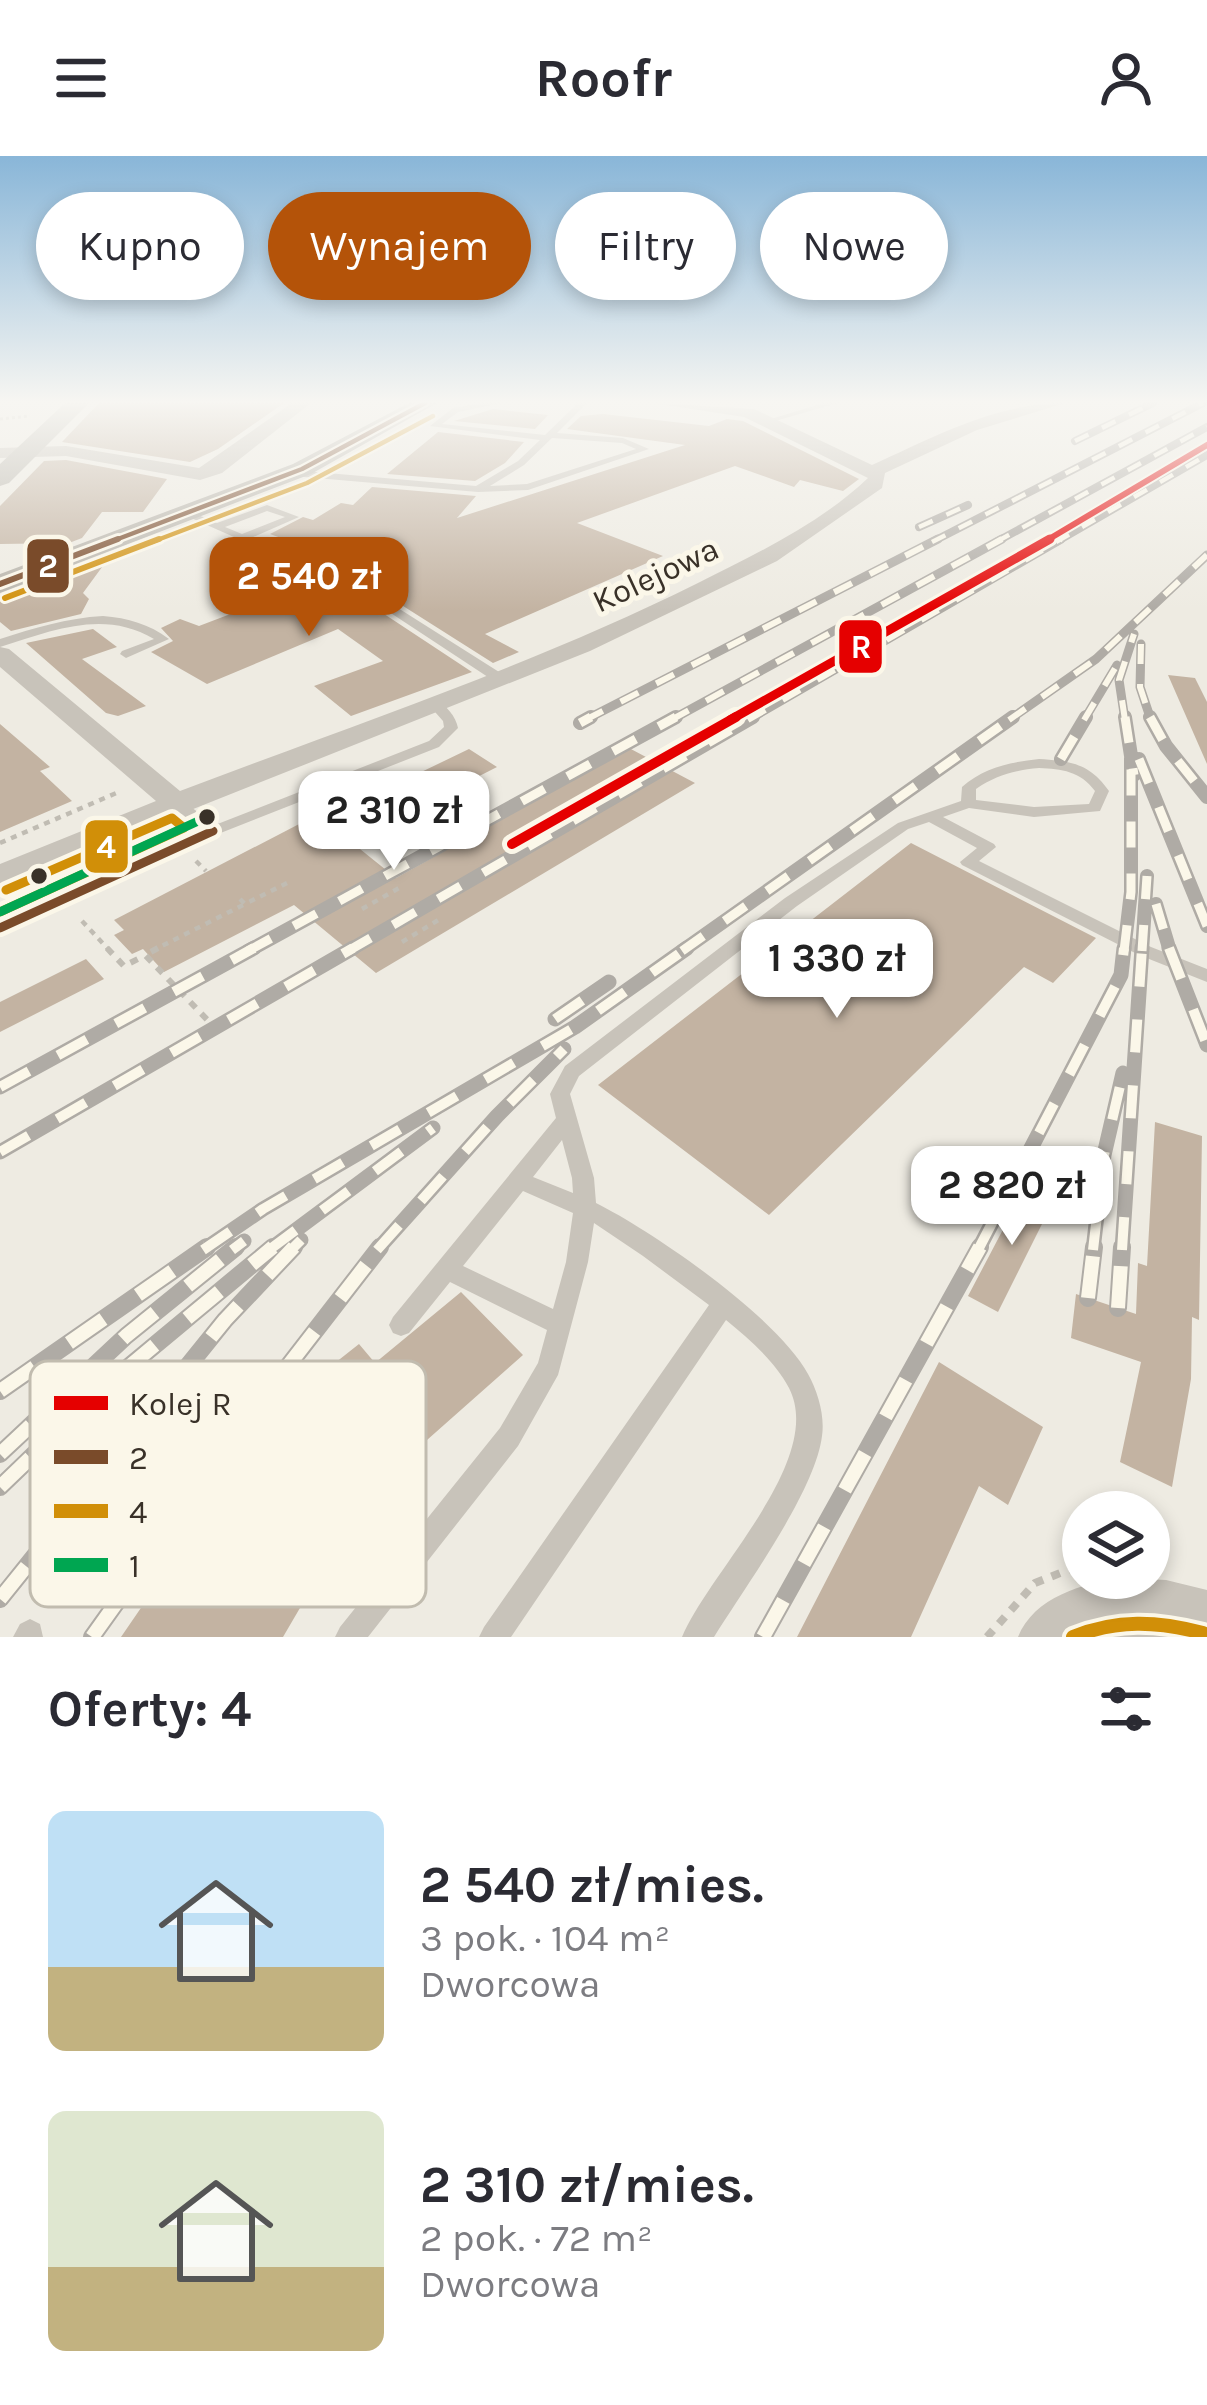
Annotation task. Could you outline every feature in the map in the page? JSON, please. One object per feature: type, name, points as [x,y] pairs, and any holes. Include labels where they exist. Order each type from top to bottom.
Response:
[{"type":"street","name":"Kolejowa","points":[[0,876],[174,801],[502,680],[772,554],[875,484],[878,477],[872,472]]},
{"type":"street","points":[[0,580],[293,473]]},
{"type":"street","points":[[0,654],[174,801]]},
{"type":"street","points":[[1047,1637],[1088,1613],[1111,1607],[1143,1604],[1207,1619]]},
{"type":"lane","points":[[478,489],[506,472]]},
{"type":"lane","points":[[293,473],[519,489],[572,472]]},
{"type":"lane","points":[[218,526],[267,508],[294,518],[241,538]]},
{"type":"lane","points":[[187,514],[297,561],[307,572],[374,598],[502,680]]},
{"type":"lane","points":[[0,644],[88,618],[138,625],[163,639],[126,654]]},
{"type":"lane","points":[[0,928],[213,831],[434,744],[451,728],[450,720],[435,704]]},
{"type":"lane","points":[[426,1541],[508,1438],[541,1388],[586,1208],[584,1178],[560,1094],[572,1071],[886,835],[968,803],[1078,811],[1095,808],[1102,791],[1100,783],[1077,769],[1018,766],[979,778],[970,787],[968,803]]},
{"type":"lane","points":[[174,801],[213,831]]},
{"type":"lane","points":[[928,815],[988,847],[968,862],[1145,951],[1207,976]]},
{"type":"lane","points":[[401,1325],[566,1120]]},
{"type":"lane","points":[[520,1181],[586,1208],[640,1242],[782,1357],[800,1383],[808,1413],[804,1459],[697,1637]]},
{"type":"lane","points":[[449,1270],[560,1325]]},
{"type":"lane","points":[[494,1637],[722,1306]]},
{"type":"lane","points":[[350,1637],[374,1607]]},
{"type":"path","points":[[0,843],[122,791]]},
{"type":"path","points":[[198,865],[206,871]]},
{"type":"path","points":[[82,921],[124,966],[289,881]]},
{"type":"path","points":[[362,909],[398,888]]},
{"type":"path","points":[[402,941],[440,919]]},
{"type":"path","points":[[145,955],[220,1033]]},
{"type":"path","points":[[987,1637],[1035,1583],[1062,1570]]},
{"type":"building","points":[[33,472],[130,472],[167,479],[143,512],[102,512],[82,538],[69,543],[0,544],[0,506]]},
{"type":"building","points":[[389,472],[490,472],[475,481]]},
{"type":"building","points":[[600,472],[718,472],[577,523],[663,556],[485,634],[519,652],[493,663],[381,592],[314,566],[303,555],[272,542],[281,538],[270,534],[303,517],[313,520],[341,503],[353,505],[372,487],[476,496],[457,518]]},
{"type":"building","points":[[752,472],[845,472],[859,479],[843,491],[800,480],[794,487]]},
{"type":"building","points":[[253,550],[290,567],[301,578],[369,604],[472,672],[351,716],[314,686],[383,661],[338,629],[207,684],[151,652],[173,641],[161,628],[180,619],[199,626],[270,599],[252,593],[264,583],[220,565]]},
{"type":"building","points":[[105,563],[83,593],[89,599],[81,614],[11,631],[0,622],[0,597]]},
{"type":"building","points":[[93,629],[117,647],[82,659],[146,706],[118,716],[106,713],[26,643]]},
{"type":"building","points":[[1168,675],[1195,678],[1207,702],[1207,764]]},
{"type":"building","points":[[0,724],[50,767],[40,771],[72,801],[0,832]]},
{"type":"building","points":[[629,748],[695,783],[376,973],[294,905],[164,972],[143,949],[132,954],[114,935],[124,930],[114,920],[303,822],[323,820],[341,811],[369,831],[350,841],[396,878]]},
{"type":"building","points":[[469,749],[497,767],[442,795],[413,776]]},
{"type":"building","points":[[911,843],[1096,938],[1053,983],[1024,967],[769,1215],[598,1085]]},
{"type":"building","points":[[86,959],[104,979],[0,1032],[0,1002]]},
{"type":"building","points":[[1155,1122],[1202,1136],[1199,1320],[1192,1317],[1191,1379],[1172,1487],[1120,1462],[1141,1362],[1071,1338],[1076,1294],[1136,1314],[1138,1263],[1147,1266]]},
{"type":"building","points":[[1027,1184],[1055,1198],[998,1312],[968,1296]]},
{"type":"building","points":[[461,1292],[523,1355],[426,1441],[426,1361],[377,1361]]},
{"type":"building","points":[[359,1344],[373,1361],[338,1361]]},
{"type":"building","points":[[939,1362],[1043,1427],[1008,1505],[979,1486],[911,1637],[797,1637]]},
{"type":"building","points":[[142,1607],[301,1607],[283,1637],[121,1637]]},
{"type":"railway","points":[[932,542],[1068,472]]},
{"type":"railway","points":[[996,542],[1124,472]]},
{"type":"railway","points":[[1056,542],[1177,472]]},
{"type":"railway","points":[[919,527],[968,505]]},
{"type":"railway","points":[[585,720],[938,539]]},
{"type":"railway","points":[[671,720],[1002,539]]},
{"type":"railway","points":[[748,720],[1061,539]]},
{"type":"railway","points":[[1009,720],[1096,659],[1207,555]]},
{"type":"railway","points":[[1125,720],[1119,680],[1134,634]]},
{"type":"railway","points":[[1141,644],[1140,687],[1150,717]]},
{"type":"railway","points":[[1084,720],[1117,665]]},
{"type":"railway","points":[[580,723],[591,717]]},
{"type":"railway","points":[[248,951],[676,717]]},
{"type":"railway","points":[[348,951],[753,717]]},
{"type":"railway","points":[[682,951],[1013,717]]},
{"type":"railway","points":[[1061,759],[1086,717]]},
{"type":"railway","points":[[1125,717],[1134,775]]},
{"type":"railway","points":[[1150,717],[1166,746],[1207,797]]},
{"type":"railway","points":[[1124,951],[1131,892],[1131,758]]},
{"type":"railway","points":[[1139,759],[1207,926]]},
{"type":"railway","points":[[1142,951],[1147,876]]},
{"type":"railway","points":[[1156,904],[1169,949]]},
{"type":"railway","points":[[0,1087],[254,948]]},
{"type":"railway","points":[[0,1152],[353,948]]},
{"type":"railway","points":[[203,1250],[263,1209],[575,1027],[687,948]]},
{"type":"railway","points":[[978,1250],[1121,975],[1124,948]]},
{"type":"railway","points":[[1122,1250],[1142,948]]},
{"type":"railway","points":[[1169,949],[1207,1045]]},
{"type":"railway","points":[[555,1019],[609,982]]},
{"type":"railway","points":[[377,1250],[564,1049]]},
{"type":"railway","points":[[1093,1250],[1104,1155],[1123,1073]]},
{"type":"railway","points":[[273,1247],[433,1128]]},
{"type":"railway","points":[[294,1247],[301,1240]]},
{"type":"railway","points":[[236,1247],[244,1241]]},
{"type":"railway","points":[[43,1361],[207,1247]]},
{"type":"railway","points":[[99,1361],[236,1247]]},
{"type":"railway","points":[[232,1250],[236,1247]]},
{"type":"railway","points":[[136,1361],[273,1247]]},
{"type":"railway","points":[[269,1250],[273,1247]]},
{"type":"railway","points":[[192,1361],[294,1247]]},
{"type":"railway","points":[[291,1250],[294,1247]]},
{"type":"railway","points":[[292,1361],[380,1247]]},
{"type":"railway","points":[[763,1637],[980,1247]]},
{"type":"railway","points":[[1088,1298],[1094,1247]]},
{"type":"railway","points":[[1118,1308],[1122,1247]]},
{"type":"railway","points":[[0,1391],[30,1370]]},
{"type":"railway","points":[[0,1454],[30,1426]]},
{"type":"railway","points":[[0,1487],[30,1458]]},
{"type":"railway","points":[[0,1599],[30,1562]]},
{"type":"railway","points":[[92,1637],[113,1607]]},
{"type":"rail line","name":"R","points":[[512,844],[1163,472]]},
{"type":"transit line","name":"2","points":[[0,584],[294,472]]},
{"type":"transit line","name":"4","points":[[5,598],[327,472]]},
{"type":"transit line","name":"1","points":[[0,912],[207,817]]},
{"type":"transit line","name":"4","points":[[0,912],[184,828],[172,818],[6,890]]},
{"type":"transit line","name":"2","points":[[0,928],[213,831]]},
{"type":"transit line","name":"4","points":[[1073,1637],[1138,1622],[1203,1633]]}]
